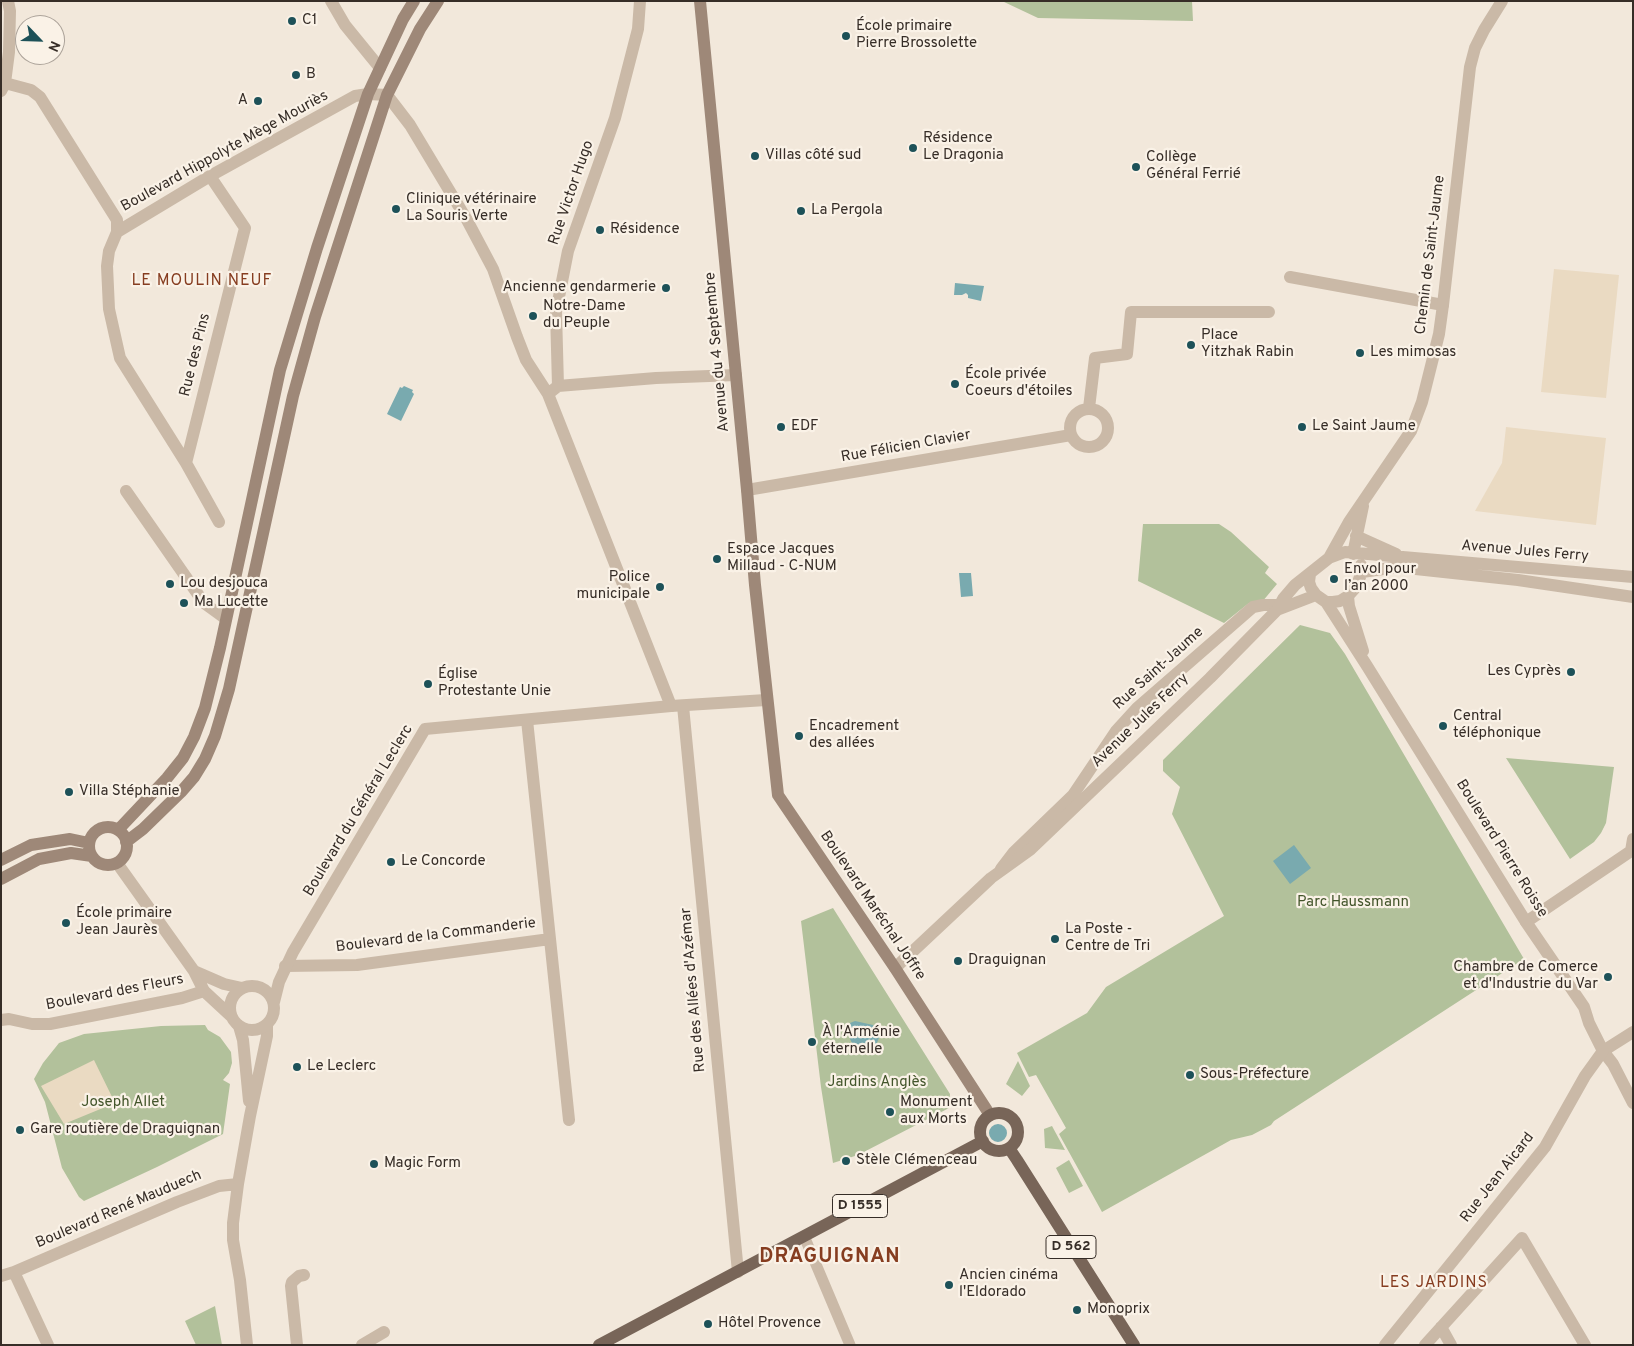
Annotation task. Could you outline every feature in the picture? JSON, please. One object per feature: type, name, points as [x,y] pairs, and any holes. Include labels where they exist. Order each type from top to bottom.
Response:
[{"type":"main road","points":[[118,830],[167,778],[183,758],[194,737],[205,708],[280,370],[316,248],[368,94],[403,19],[414,1]]},
{"type":"main road","points":[[126,842],[144,829],[194,777],[205,759],[220,722],[229,689],[293,396],[316,317],[387,96],[420,29],[438,1]]},
{"type":"main road","name":"Avenue du 4 Septembre","points":[[700,1],[766,700]]},
{"type":"main road","points":[[380,68],[387,96]]},
{"type":"main road","name":"Boulevard Maréchal Joffre","points":[[766,700],[778,795],[895,968],[990,1115]]},
{"type":"main road","points":[[112,828],[118,830],[126,842],[125,854],[116,863],[110,865],[96,861],[89,850],[89,843],[95,832],[100,829],[112,828]]},
{"type":"main road","points":[[1,860],[31,845],[70,839],[89,843]]},
{"type":"main road","points":[[1,879],[39,859],[71,853],[92,856]]},
{"type":"main road","points":[[1004,1113],[1011,1116],[1016,1122],[1018,1137],[1014,1144],[1008,1148],[997,1150],[986,1145],[983,1141],[981,1127],[984,1120],[990,1115],[1004,1113]]},
{"type":"main road","name":"D 1555","points":[[599,1345],[620,1340],[738,1272],[983,1141]]},
{"type":"main road","name":"D 562","points":[[1008,1148],[1134,1345]]},
{"type":"street","points":[[8,1],[10,11],[8,52],[3,87],[31,90],[40,97],[117,220],[117,232]]},
{"type":"street","points":[[331,1],[345,25],[380,68]]},
{"type":"street","name":"Rue Victor Hugo","points":[[553,390],[556,312],[567,256],[615,118],[638,30],[640,1]]},
{"type":"street","name":"Chemin de Saint-Jaume","points":[[1328,558],[1349,522],[1363,504],[1410,431],[1422,402],[1439,334],[1470,66],[1475,48],[1502,1]]},
{"type":"street","points":[[368,94],[387,96],[407,121],[467,220],[493,269],[526,360],[553,390],[656,378],[736,375]]},
{"type":"street","name":"Boulevard Hippolyte Mège Mouriès","points":[[219,522],[186,463],[120,358],[110,309],[107,266],[109,251],[117,232],[210,176],[355,96],[368,94]]},
{"type":"street","name":"Rue des Pins","points":[[186,463],[245,228],[210,176]]},
{"type":"street","points":[[1290,277],[1443,305]]},
{"type":"street","points":[[1089,408],[1095,358],[1127,354],[1131,312],[1269,312]]},
{"type":"street","name":"Rue des Allées d'Azémar","points":[[553,390],[677,706],[738,1272]]},
{"type":"street","points":[[1089,408],[1101,413],[1105,418],[1108,430],[1106,436],[1098,445],[1085,447],[1074,441],[1071,435],[1070,429],[1073,417],[1078,413],[1089,408]]},
{"type":"street","name":"Rue Félicien Clavier","points":[[747,490],[1071,435]]},
{"type":"street","points":[[126,492],[204,603],[226,619]]},
{"type":"street","name":"Chemin de Saint-Jaume","points":[[1354,554],[1363,504]]},
{"type":"street","points":[[1356,536],[1403,558]]},
{"type":"street","points":[[1278,607],[1295,585],[1328,558],[1345,552],[1354,554],[1359,560],[1362,572],[1356,587],[1348,596],[1340,601],[1321,599],[1311,588],[1309,582],[1310,574]]},
{"type":"street","name":"Avenue Jules Ferry","points":[[1354,554],[1633,577]]},
{"type":"street","name":"Avenue Jules Ferry","points":[[1362,572],[1397,567],[1518,580],[1633,597]]},
{"type":"street","name":"Boulevard Pierre Roisse","points":[[1348,596],[1349,606],[1367,666]]},
{"type":"street","name":"Avenue Jules Ferry","points":[[995,875],[1030,850],[1210,678],[1278,607],[1321,599]]},
{"type":"street","name":"Boulevard Pierre Roisse","points":[[1321,599],[1367,666],[1526,922],[1584,1007],[1589,1023],[1603,1051],[1613,1064],[1633,1102]]},
{"type":"street","name":"Rue Saint-Jaume","points":[[995,875],[1014,852],[1073,795],[1116,731],[1137,708],[1253,607],[1263,605],[1278,607]]},
{"type":"street","name":"Boulevard du Général Leclerc","points":[[274,1002],[285,966],[425,729],[677,706],[766,700]]},
{"type":"street","name":"Boulevard de la Commanderie","points":[[285,966],[357,965],[550,939],[527,720]]},
{"type":"street","points":[[1526,922],[1632,851],[1633,839]]},
{"type":"street","points":[[116,863],[194,971],[204,991],[235,1020],[253,1030],[267,1025]]},
{"type":"street","points":[[895,968],[995,875]]},
{"type":"street","points":[[550,939],[569,1120]]},
{"type":"street","name":"Boulevard du Général Leclerc","points":[[259,986],[261,987],[285,966]]},
{"type":"street","points":[[194,971],[224,984],[242,988],[259,986],[270,994],[274,1002],[274,1014],[267,1025],[267,1036],[238,1184],[233,1240],[240,1280],[247,1345]]},
{"type":"street","points":[[242,988],[232,1000],[235,1020],[243,1040],[250,1116]]},
{"type":"street","name":"Boulevard des Fleurs","points":[[1,1020],[9,1019],[32,1024],[50,1024],[182,998],[204,991]]},
{"type":"street","name":"Rue Jean Aicard","points":[[1385,1345],[1545,1147],[1585,1076],[1603,1051],[1633,1032]]},
{"type":"street","name":"Boulevard René Mauduech","points":[[1,1276],[177,1202],[219,1186],[238,1184]]},
{"type":"street","points":[[804,1236],[850,1345]]},
{"type":"street","points":[[1425,1345],[1522,1238],[1585,1345]]},
{"type":"street","points":[[14,1272],[48,1345]]},
{"type":"street","points":[[297,1345],[291,1286],[292,1282],[299,1276],[304,1275]]},
{"type":"street","points":[[1441,1327],[1451,1345]]},
{"type":"street","points":[[362,1345],[384,1332]]},
{"type":"green space","points":[[1002,1],[1192,1],[1193,21],[1038,18]]},
{"type":"green space","points":[[1143,524],[1219,524],[1231,532],[1269,567],[1265,573],[1277,584],[1262,602],[1249,603],[1224,623],[1138,581]]},
{"type":"green space","name":"Parc Haussmann","points":[[1300,625],[1330,633],[1345,654],[1524,959],[1274,1121],[1271,1125],[1252,1135],[1231,1140],[1102,1212],[1059,1134],[1066,1128],[1036,1075],[1029,1077],[1017,1053],[1087,1013],[1106,987],[1224,916],[1172,814],[1180,787],[1163,771],[1163,760]]},
{"type":"green space","points":[[1506,758],[1614,767],[1606,823],[1594,842],[1570,859]]},
{"type":"green space","name":"Jardins Anglès","points":[[833,908],[950,1094],[949,1108],[858,1155],[833,1163],[821,1087],[801,921]]},
{"type":"green space","name":"Joseph Allet","points":[[205,1025],[208,1030],[220,1037],[231,1052],[232,1063],[229,1073],[223,1080],[230,1084],[223,1134],[84,1201],[79,1197],[62,1168],[45,1102],[34,1079],[43,1063],[59,1043],[84,1034],[161,1026]]},
{"type":"green space","points":[[1018,1061],[1030,1086],[1022,1096],[1006,1084]]},
{"type":"green space","points":[[1052,1126],[1065,1150],[1045,1148],[1044,1129]]},
{"type":"green space","points":[[1069,1160],[1083,1186],[1069,1193],[1056,1168]]},
{"type":"green space","points":[[215,1306],[222,1345],[196,1345],[185,1321]]},
{"type":"shaded area","points":[[1554,269],[1619,275],[1606,398],[1541,392]]},
{"type":"shaded area","points":[[1506,427],[1606,438],[1596,525],[1475,511],[1502,463]]},
{"type":"shaded area","points":[[94,1060],[115,1103],[64,1124],[41,1086]]},
{"type":"water","points":[[955,283],[984,286],[981,301],[968,298],[966,293],[954,295]]},
{"type":"water","points":[[404,386],[413,390],[414,394],[401,421],[387,414],[400,387]]},
{"type":"water","points":[[959,573],[971,573],[973,596],[961,597]]},
{"type":"water","points":[[1294,845],[1311,868],[1290,884],[1273,861]]},
{"type":"water","points":[[855,1021],[873,1025],[881,1033],[876,1045],[857,1053],[850,1039],[849,1029],[850,1023]]},
{"type":"water","points":[[998,1124],[1006,1129],[1007,1133],[1002,1141],[998,1142],[990,1137],[989,1133],[994,1125]]},
{"type":"place","name":"C1","points":[[292,21]]},
{"type":"place","name":"École primaire Pierre Brossolette","points":[[846,36]]},
{"type":"place","name":"B","points":[[296,75]]},
{"type":"place","name":"A","points":[[258,101]]},
{"type":"place","name":"Résidence Le Dragonia","points":[[913,148]]},
{"type":"place","name":"Villas côté sud","points":[[755,156]]},
{"type":"place","name":"Collège Général Ferrié","points":[[1136,167]]},
{"type":"place","name":"Clinique vétérinaire La Souris Verte","points":[[396,209]]},
{"type":"place","name":"La Pergola","points":[[801,211]]},
{"type":"place","name":"Résidence","points":[[600,230]]},
{"type":"place","name":"Ancienne gendarmerie","points":[[666,288]]},
{"type":"place","name":"Notre-Dame du Peuple","points":[[533,316]]},
{"type":"place","name":"Place Yitzhak Rabin","points":[[1191,345]]},
{"type":"place","name":"Les mimosas","points":[[1360,353]]},
{"type":"place","name":"École privée Coeurs d'étoiles","points":[[955,384]]},
{"type":"place","name":"EDF","points":[[781,427]]},
{"type":"place","name":"Le Saint Jaume","points":[[1302,427]]},
{"type":"place","name":"Espace Jacques Millaud - C-NUM","points":[[717,559]]},
{"type":"place","name":"Envol pour l’an 2000","points":[[1334,579]]},
{"type":"place","name":"Lou desjouca","points":[[170,584]]},
{"type":"place","name":"Police municipale","points":[[660,587]]},
{"type":"place","name":"Ma Lucette","points":[[184,603]]},
{"type":"place","name":"Les Cyprès","points":[[1571,672]]},
{"type":"place","name":"Église Protestante Unie","points":[[428,684]]},
{"type":"place","name":"Central téléphonique","points":[[1443,726]]},
{"type":"place","name":"Encadrement des allées","points":[[799,736]]},
{"type":"place","name":"Villa Stéphanie","points":[[69,792]]},
{"type":"place","name":"Le Concorde","points":[[391,862]]},
{"type":"place","name":"École primaire Jean Jaurès","points":[[66,923]]},
{"type":"place","name":"La Poste - Centre de Tri","points":[[1055,939]]},
{"type":"place","name":"Draguignan","points":[[958,961]]},
{"type":"place","name":"Chambre de Comerce et d'Industrie du Var","points":[[1608,977]]},
{"type":"place","name":"À l'Arménie éternelle","points":[[812,1042]]},
{"type":"place","name":"Le Leclerc","points":[[297,1067]]},
{"type":"place","name":"Sous-Préfecture","points":[[1190,1075]]},
{"type":"place","name":"Monument aux Morts","points":[[890,1112]]},
{"type":"place","name":"Gare routière de Draguignan","points":[[20,1130]]},
{"type":"place","name":"Stèle Clémenceau","points":[[846,1161]]},
{"type":"place","name":"Magic Form","points":[[374,1164]]},
{"type":"place","name":"Ancien cinéma l'Eldorado","points":[[949,1285]]},
{"type":"place","name":"Monoprix","points":[[1077,1310]]},
{"type":"place","name":"Hôtel Provence","points":[[708,1324]]},
{"type":"district","name":"LE MOULIN NEUF","points":[[202,282]]},
{"type":"district","name":"DRAGUIGNAN","points":[[830,1258]]},
{"type":"district","name":"LES JARDINS","points":[[1434,1284]]}]
